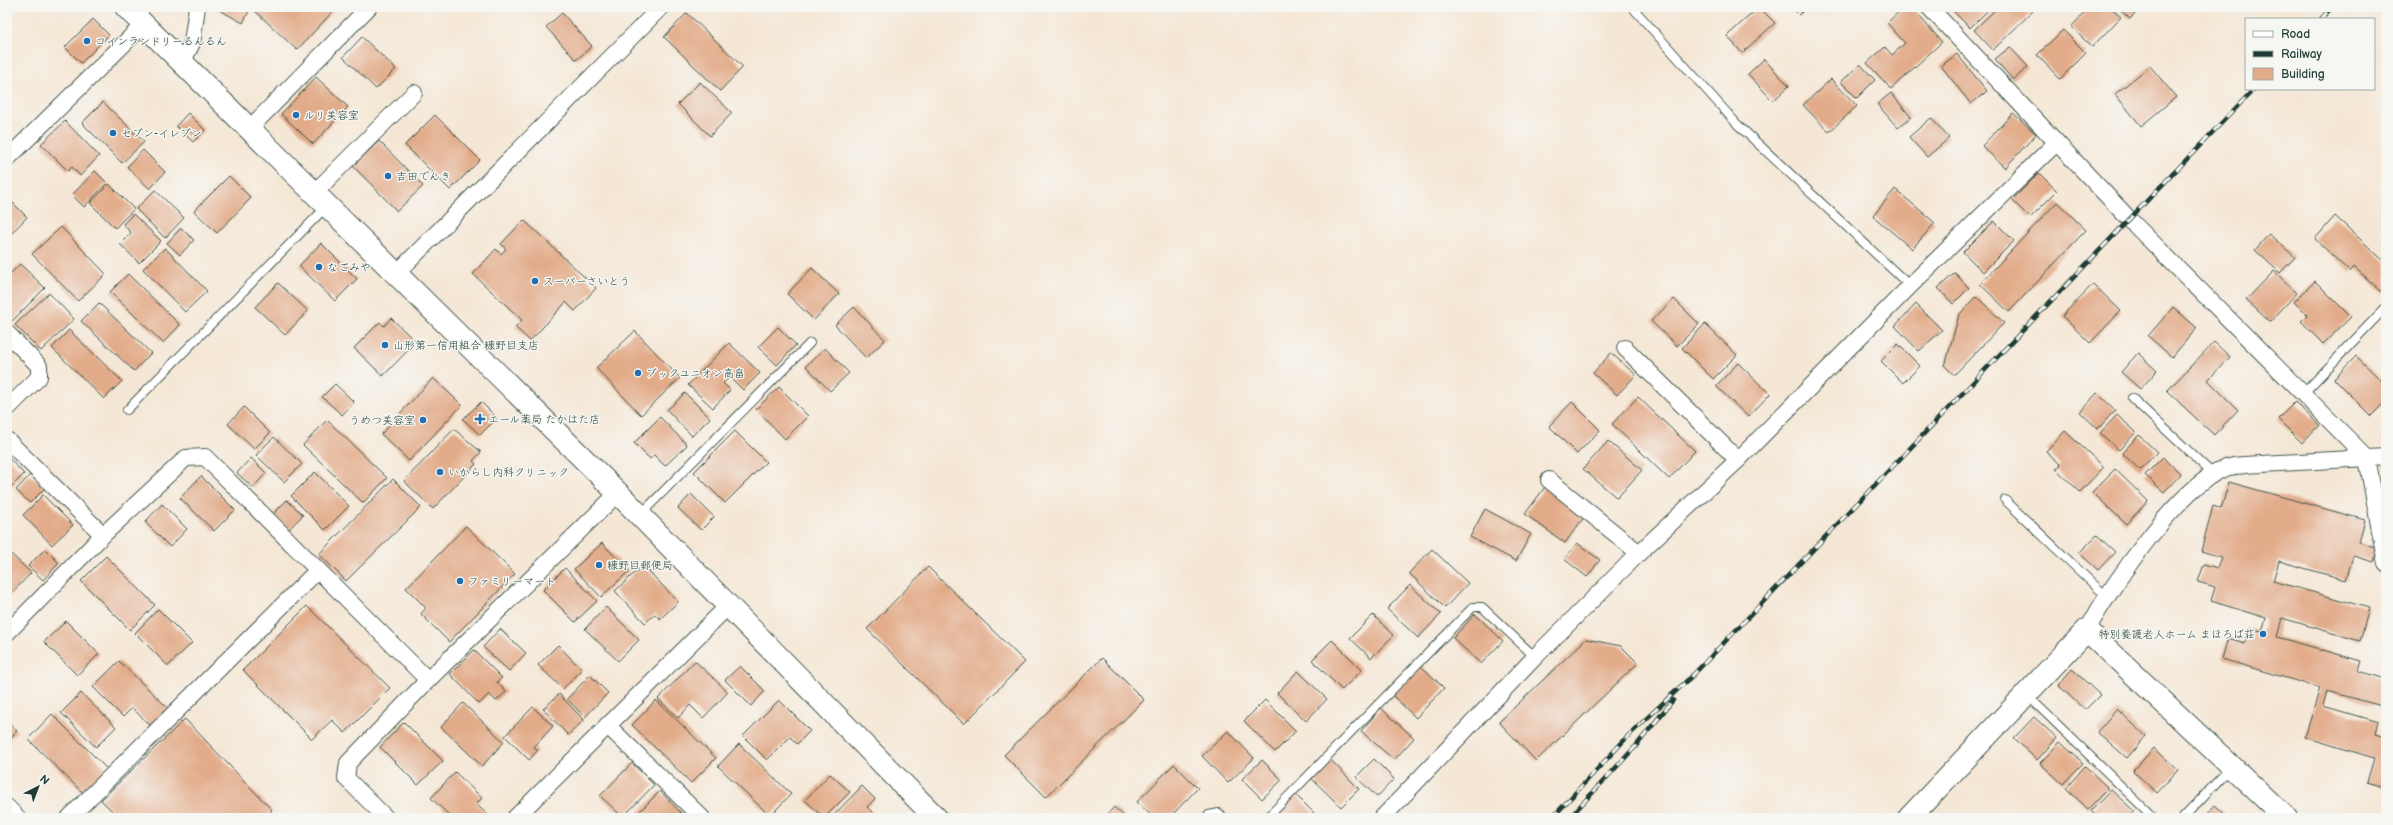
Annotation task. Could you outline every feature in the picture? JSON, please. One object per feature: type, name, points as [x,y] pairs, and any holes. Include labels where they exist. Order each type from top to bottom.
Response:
[{"type":"street","points":[[126,7],[183,61],[618,493],[936,818]]},
{"type":"street","points":[[183,61],[192,44],[197,7]]},
{"type":"street","points":[[250,128],[369,7]]},
{"type":"street","points":[[397,273],[661,7]]},
{"type":"street","points":[[1929,7],[2056,143],[2367,458],[2386,564]]},
{"type":"street","points":[[7,160],[144,24]]},
{"type":"street","points":[[321,198],[414,93]]},
{"type":"street","points":[[1382,818],[1535,657],[1639,553],[1738,460],[1910,286],[2056,143]]},
{"type":"street","points":[[7,333],[39,366],[39,378],[7,409]]},
{"type":"street","points":[[1624,348],[1738,460]]},
{"type":"street","points":[[7,440],[103,535]]},
{"type":"street","points":[[7,633],[103,535],[186,458],[205,457],[317,571],[428,680]]},
{"type":"street","points":[[1909,818],[2087,630],[2106,596],[2139,551],[2185,498],[2213,474],[2226,468],[2244,466],[2386,457]]},
{"type":"street","points":[[1549,480],[1639,553]]},
{"type":"street","points":[[386,818],[346,778],[348,763],[428,680],[618,493]]},
{"type":"street","points":[[69,818],[317,571]]},
{"type":"street","points":[[515,818],[728,606]]},
{"type":"street","points":[[2087,630],[2286,818]]},
{"type":"street","points":[[608,725],[702,818]]},
{"type":"street","points":[[7,807],[18,818]]},
{"type":"lane","points":[[1632,7],[1737,124],[1910,286]]},
{"type":"lane","points":[[126,410],[321,198]]},
{"type":"lane","points":[[2303,394],[2386,307]]},
{"type":"lane","points":[[640,516],[810,343]]},
{"type":"lane","points":[[2132,398],[2213,474]]},
{"type":"lane","points":[[2005,500],[2106,596]]},
{"type":"lane","points":[[1267,818],[1473,607],[1482,607],[1535,657]]},
{"type":"lane","points":[[2026,694],[2154,818]]},
{"type":"lane","points":[[2183,818],[2231,766]]},
{"type":"lane","points":[[1205,818],[1209,815],[1218,813],[1224,818]]},
{"type":"building","points":[[214,7],[251,7],[243,23]]},
{"type":"building","points":[[259,7],[337,7],[297,50],[255,11]]},
{"type":"building","points":[[1759,7],[1775,23],[1742,53],[1727,36]]},
{"type":"building","points":[[1791,7],[1807,7],[1799,15]]},
{"type":"building","points":[[1904,7],[1911,7],[1942,42],[1891,89],[1867,63],[1885,47],[1892,55],[1905,43],[1887,23]]},
{"type":"building","points":[[1955,7],[1991,7],[1970,28],[1952,10]]},
{"type":"building","points":[[1998,7],[2037,7],[1993,50],[1974,30]]},
{"type":"building","points":[[2090,7],[2110,7],[2121,17],[2092,47],[2071,27]]},
{"type":"building","points":[[2117,7],[2142,7],[2130,19]]},
{"type":"building","points":[[562,13],[592,46],[576,60],[546,27]]},
{"type":"building","points":[[687,13],[743,67],[720,91],[664,37]]},
{"type":"building","name":"コインランドリーるんるん","points":[[93,19],[109,35],[81,63],[65,47]]},
{"type":"building","points":[[2063,30],[2086,53],[2060,79],[2037,55]]},
{"type":"building","points":[[362,37],[396,69],[376,89],[343,57]]},
{"type":"building","points":[[2010,47],[2028,67],[2013,80],[1995,59]]},
{"type":"building","points":[[1957,54],[1987,91],[1971,104],[1941,66]]},
{"type":"building","points":[[1764,59],[1789,86],[1773,101],[1748,74]]},
{"type":"building","points":[[1860,64],[1875,80],[1857,98],[1841,82]]},
{"type":"building","points":[[2150,66],[2176,97],[2141,126],[2115,94]]},
{"type":"building","points":[[316,77],[348,107],[313,144],[281,114]]},
{"type":"building","points":[[1831,79],[1857,106],[1829,132],[1803,105]]},
{"type":"building","points":[[700,82],[732,113],[710,136],[678,104]]},
{"type":"building","points":[[1891,93],[1911,117],[1898,128],[1877,104]]},
{"type":"building","name":"セブン-イレブン","points":[[103,102],[144,142],[122,163],[82,123]]},
{"type":"building","points":[[188,113],[205,130],[193,142],[176,126]]},
{"type":"building","points":[[2013,113],[2036,134],[2005,168],[1982,146]]},
{"type":"building","points":[[435,115],[480,160],[450,190],[405,145]]},
{"type":"building","points":[[1931,118],[1949,138],[1927,157],[1909,137]]},
{"type":"building","points":[[65,121],[99,156],[80,176],[72,167],[68,171],[41,144]]},
{"type":"building","name":"吉田でんき","points":[[379,141],[423,186],[397,211],[353,166]]},
{"type":"building","points":[[143,150],[165,172],[150,189],[127,167]]},
{"type":"building","points":[[95,171],[107,183],[84,207],[72,195]]},
{"type":"building","points":[[2039,173],[2057,191],[2030,218],[2012,200]]},
{"type":"building","points":[[229,176],[251,198],[217,233],[194,211]]},
{"type":"building","points":[[109,184],[134,209],[115,228],[90,203]]},
{"type":"building","points":[[1895,189],[1935,223],[1912,249],[1873,216]]},
{"type":"building","points":[[155,190],[184,218],[165,238],[136,209]]},
{"type":"building","points":[[7,197],[27,217],[7,238]]},
{"type":"building","points":[[2057,202],[2086,230],[2009,312],[1980,284]]},
{"type":"building","points":[[133,214],[161,241],[139,263],[120,244],[131,233],[123,224]]},
{"type":"building","points":[[2335,216],[2386,263],[2386,290],[2383,293],[2354,267],[2350,272],[2315,239]]},
{"type":"building","name":"スーパーさいとう","points":[[524,220],[596,288],[575,311],[566,302],[530,341],[515,327],[522,320],[473,274],[496,249],[501,254],[506,249],[501,244]]},
{"type":"building","points":[[1994,221],[2014,241],[1983,272],[1963,252]]},
{"type":"building","points":[[61,227],[106,274],[78,301],[32,254]]},
{"type":"building","points":[[181,228],[194,240],[180,255],[167,243]]},
{"type":"building","points":[[2269,234],[2295,257],[2280,273],[2255,250]]},
{"type":"building","points":[[321,243],[357,279],[335,301],[299,266]]},
{"type":"building","points":[[165,248],[207,291],[185,312],[143,269]]},
{"type":"building","points":[[20,264],[45,288],[12,321],[7,316],[7,277]]},
{"type":"building","points":[[812,268],[839,294],[814,320],[787,294]]},
{"type":"building","points":[[2274,271],[2297,293],[2270,322],[2246,300]]},
{"type":"building","points":[[1955,273],[1969,288],[1953,304],[1938,288]]},
{"type":"building","points":[[128,274],[180,325],[163,343],[110,292]]},
{"type":"building","points":[[2315,281],[2351,317],[2323,344],[2301,321],[2307,315],[2294,302]]},
{"type":"building","points":[[278,283],[308,311],[285,335],[255,307]]},
{"type":"building","points":[[2093,284],[2121,311],[2090,343],[2062,316]]},
{"type":"building","points":[[49,293],[74,319],[41,351],[15,325]]},
{"type":"building","points":[[1976,296],[2004,323],[1954,375],[1945,366],[1959,315]]},
{"type":"building","points":[[1674,299],[1699,324],[1677,346],[1651,321]]},
{"type":"building","points":[[99,303],[151,353],[134,371],[81,321]]},
{"type":"building","points":[[1916,304],[1942,330],[1919,351],[1895,326]]},
{"type":"building","points":[[854,307],[885,340],[866,358],[835,325]]},
{"type":"building","points":[[2173,307],[2197,328],[2172,357],[2148,336]]},
{"type":"building","name":"山形第一信用組合 糠野目支店","points":[[391,318],[416,342],[383,376],[354,348],[380,322],[384,326]]},
{"type":"building","points":[[1705,324],[1737,355],[1713,379],[1682,348]]},
{"type":"building","points":[[778,327],[796,345],[777,365],[758,347]]},
{"type":"building","points":[[69,330],[122,381],[104,399],[52,348]]},
{"type":"building","name":"ブックユニオン高畠","points":[[635,331],[680,378],[641,415],[596,368]]},
{"type":"building","points":[[2214,342],[2230,357],[2208,380],[2238,410],[2214,435],[2167,391]]},
{"type":"building","points":[[729,343],[760,373],[743,390],[730,377],[723,383],[730,390],[713,408],[688,385]]},
{"type":"building","points":[[1898,344],[1920,366],[1903,383],[1881,361]]},
{"type":"building","points":[[825,348],[849,373],[830,391],[806,366]]},
{"type":"building","points":[[1611,353],[1636,375],[1617,395],[1593,373]]},
{"type":"building","points":[[2138,353],[2157,371],[2140,389],[2121,372]]},
{"type":"building","points":[[2356,356],[2386,385],[2386,401],[2371,416],[2334,379]]},
{"type":"building","points":[[1738,363],[1770,394],[1748,417],[1716,386]]},
{"type":"building","points":[[433,378],[462,405],[409,461],[381,434]]},
{"type":"building","points":[[335,384],[354,402],[342,415],[322,397]]},
{"type":"building","points":[[779,387],[808,416],[785,439],[756,409]]},
{"type":"building","points":[[685,393],[710,418],[692,436],[667,410]]},
{"type":"building","points":[[2097,393],[2115,410],[2098,429],[2080,412]]},
{"type":"building","points":[[1638,397],[1695,451],[1669,479],[1612,424]]},
{"type":"building","name":"エール薬局 たかはた店","points":[[481,402],[497,418],[480,435],[463,419]]},
{"type":"building","points":[[1572,402],[1600,430],[1577,454],[1549,426]]},
{"type":"building","points":[[2295,402],[2319,425],[2302,443],[2278,419]]},
{"type":"building","points":[[244,407],[270,433],[254,449],[228,424]]},
{"type":"building","points":[[2117,415],[2136,432],[2119,450],[2100,433]]},
{"type":"building","points":[[660,417],[687,445],[665,466],[654,455],[650,459],[634,443]]},
{"type":"building","points":[[327,420],[387,478],[363,503],[303,445]]},
{"type":"building","name":"いからし内科クリニック","points":[[454,429],[481,452],[473,461],[476,464],[433,509],[404,481]]},
{"type":"building","points":[[735,431],[766,462],[725,503],[694,472]]},
{"type":"building","points":[[2065,431],[2104,467],[2080,492],[2056,469],[2061,465],[2046,451]]},
{"type":"building","points":[[2139,435],[2157,452],[2140,470],[2122,453]]},
{"type":"building","points":[[274,437],[302,464],[284,482],[256,455]]},
{"type":"building","points":[[1608,441],[1642,470],[1617,498],[1583,469]]},
{"type":"building","points":[[7,456],[24,474],[7,491]]},
{"type":"building","points":[[2163,457],[2181,474],[2164,492],[2145,475]]},
{"type":"building","points":[[251,458],[266,473],[253,488],[237,473]]},
{"type":"building","points":[[2115,469],[2148,501],[2126,524],[2092,492]]},
{"type":"building","points":[[315,472],[349,506],[325,530],[291,496]]},
{"type":"building","points":[[30,475],[45,488],[30,503],[16,490]]},
{"type":"building","points":[[201,476],[235,510],[214,531],[180,498]]},
{"type":"building","points":[[393,479],[421,507],[346,581],[319,554]]},
{"type":"building","name":"特別養護老人ホーム まほろば荘","points":[[2229,482],[2365,520],[2359,542],[2378,548],[2374,562],[2353,556],[2346,580],[2279,561],[2273,581],[2369,608],[2360,641],[2282,618],[2277,637],[2362,661],[2359,671],[2386,679],[2386,692],[2382,706],[2327,691],[2323,706],[2378,722],[2375,734],[2386,737],[2386,788],[2367,782],[2374,758],[2305,737],[2320,688],[2222,659],[2228,638],[2245,643],[2250,628],[2262,631],[2266,618],[2211,601],[2215,587],[2198,582],[2204,564],[2217,568],[2221,557],[2201,551],[2213,506],[2221,509]]},
{"type":"building","points":[[1545,487],[1585,516],[1565,543],[1525,514]]},
{"type":"building","points":[[691,494],[714,517],[701,530],[678,508]]},
{"type":"building","points":[[43,495],[73,525],[52,545],[23,515]]},
{"type":"building","points":[[287,500],[303,515],[289,529],[273,514]]},
{"type":"building","points":[[162,504],[187,529],[170,547],[145,522]]},
{"type":"building","points":[[1485,509],[1531,534],[1516,561],[1470,537]]},
{"type":"building","name":"ファミリーマート","points":[[466,526],[515,574],[449,642],[421,614],[426,608],[406,588]]},
{"type":"building","points":[[2097,535],[2115,552],[2098,570],[2079,553]]},
{"type":"building","points":[[602,543],[629,571],[601,597],[574,569]]},
{"type":"building","points":[[1577,543],[1600,560],[1587,577],[1564,559]]},
{"type":"building","points":[[45,549],[59,563],[43,580],[28,566]]},
{"type":"building","points":[[1432,549],[1468,583],[1445,608],[1409,573]]},
{"type":"building","points":[[7,550],[31,573],[7,598]]},
{"type":"building","points":[[106,556],[155,605],[130,630],[81,581]]},
{"type":"building","points":[[643,565],[678,602],[660,619],[655,614],[645,623],[615,591]]},
{"type":"building","points":[[928,567],[1025,662],[964,724],[867,629]]},
{"type":"building","points":[[565,568],[597,601],[575,622],[543,590]]},
{"type":"building","points":[[1410,585],[1441,614],[1418,638],[1387,609]]},
{"type":"building","points":[[307,606],[390,688],[345,733],[332,720],[312,739],[243,670]]},
{"type":"building","points":[[606,607],[639,640],[618,661],[585,629]]},
{"type":"building","points":[[158,609],[192,643],[168,666],[135,633]]},
{"type":"building","points":[[1475,614],[1503,641],[1481,664],[1453,638]]},
{"type":"building","points":[[1373,615],[1394,635],[1371,658],[1350,638]]},
{"type":"building","points":[[66,621],[99,654],[77,675],[44,642]]},
{"type":"building","points":[[500,629],[526,653],[509,671],[483,647]]},
{"type":"building","points":[[1586,639],[1621,646],[1638,663],[1536,761],[1499,722]]},
{"type":"building","points":[[1332,640],[1362,670],[1342,690],[1312,660]]},
{"type":"building","points":[[558,645],[582,670],[563,689],[538,665]]},
{"type":"building","points":[[474,650],[502,678],[497,682],[506,692],[496,701],[489,694],[479,704],[450,674]]},
{"type":"building","points":[[1102,658],[1144,700],[1046,797],[1004,755]]},
{"type":"building","points":[[119,661],[170,710],[153,728],[132,708],[123,717],[93,687]]},
{"type":"building","points":[[695,661],[728,692],[703,718],[690,705],[678,718],[658,699]]},
{"type":"building","points":[[1420,665],[1444,688],[1416,718],[1392,695]]},
{"type":"building","points":[[740,666],[765,691],[751,706],[725,680]]},
{"type":"building","points":[[2072,669],[2100,695],[2085,710],[2058,685]]},
{"type":"building","points":[[1298,671],[1327,699],[1306,721],[1277,693]]},
{"type":"building","points":[[590,675],[608,693],[585,717],[567,699]]},
{"type":"building","points":[[81,693],[116,727],[96,747],[61,713]]},
{"type":"building","points":[[559,694],[584,720],[568,735],[543,709]]},
{"type":"building","points":[[656,700],[716,758],[691,783],[632,725]]},
{"type":"building","points":[[779,700],[810,731],[797,744],[790,737],[767,760],[743,736]]},
{"type":"building","points":[[1265,700],[1296,731],[1275,752],[1244,721]]},
{"type":"building","points":[[463,703],[504,742],[482,766],[441,727]]},
{"type":"building","points":[[533,707],[553,726],[534,747],[538,750],[529,760],[505,736]]},
{"type":"building","points":[[1381,708],[1414,738],[1394,760],[1361,731]]},
{"type":"building","points":[[2117,709],[2146,736],[2127,758],[2097,732]]},
{"type":"building","points":[[52,714],[107,769],[83,793],[28,739]]},
{"type":"building","points":[[2034,717],[2057,738],[2037,760],[2014,738]]},
{"type":"building","points":[[185,719],[272,810],[264,818],[119,818],[101,800]]},
{"type":"building","points":[[7,722],[17,731],[7,741]]},
{"type":"building","points":[[404,722],[443,761],[418,785],[380,747]]},
{"type":"building","points":[[1228,731],[1254,758],[1228,783],[1202,756]]},
{"type":"building","points":[[2060,742],[2083,763],[2063,784],[2040,763]]},
{"type":"building","points":[[739,744],[791,794],[770,816],[718,766]]},
{"type":"building","points":[[2154,748],[2178,770],[2157,793],[2133,771]]},
{"type":"building","points":[[1329,758],[1359,789],[1341,807],[1310,777]]},
{"type":"building","points":[[1374,759],[1394,779],[1377,797],[1356,777]]},
{"type":"building","points":[[1262,760],[1282,780],[1262,799],[1242,779]]},
{"type":"building","points":[[632,763],[654,785],[623,817],[600,796]]},
{"type":"building","points":[[1174,764],[1198,788],[1169,818],[1154,818],[1137,802]]},
{"type":"building","points":[[2085,766],[2108,788],[2088,809],[2066,788]]},
{"type":"building","points":[[455,772],[482,798],[476,804],[491,818],[452,818],[431,798]]},
{"type":"building","points":[[830,774],[850,792],[824,818],[805,800]]},
{"type":"building","points":[[862,786],[875,799],[867,807],[878,818],[831,818]]},
{"type":"building","points":[[2111,790],[2134,811],[2128,818],[2098,818],[2091,811]]},
{"type":"building","points":[[660,791],[686,818],[639,818],[636,815]]},
{"type":"building","points":[[1295,794],[1319,818],[1281,818],[1276,813]]},
{"type":"building","points":[[2215,805],[2229,818],[2203,818]]},
{"type":"building","points":[[1114,807],[1126,818],[1104,818]]},
{"type":"railway","points":[[2322,18],[2332,7]]},
{"type":"railway","points":[[1552,818],[1629,735],[1693,675],[2253,90]]},
{"type":"railway","points":[[1569,818],[1636,746],[1673,700]]},
{"type":"place","name":"コインランドリーるんるん","points":[[87,41]]},
{"type":"place","name":"ルリ美容室","points":[[296,115]]},
{"type":"place","name":"セブン-イレブン","points":[[113,133]]},
{"type":"place","name":"吉田でんき","points":[[388,176]]},
{"type":"place","name":"なごみや","points":[[319,267]]},
{"type":"place","name":"スーパーさいとう","points":[[535,281]]},
{"type":"place","name":"山形第一信用組合 糠野目支店","points":[[385,345]]},
{"type":"place","name":"ブックユニオン高畠","points":[[638,373]]},
{"type":"place","name":"エール薬局 たかはた店","points":[[480,419]]},
{"type":"place","name":"うめつ美容室","points":[[423,420]]},
{"type":"place","name":"いからし内科クリニック","points":[[440,472]]},
{"type":"place","name":"糠野目郵便局","points":[[599,565]]},
{"type":"place","name":"ファミリーマート","points":[[460,581]]},
{"type":"place","name":"特別養護老人ホーム まほろば荘","points":[[2263,634]]}]
